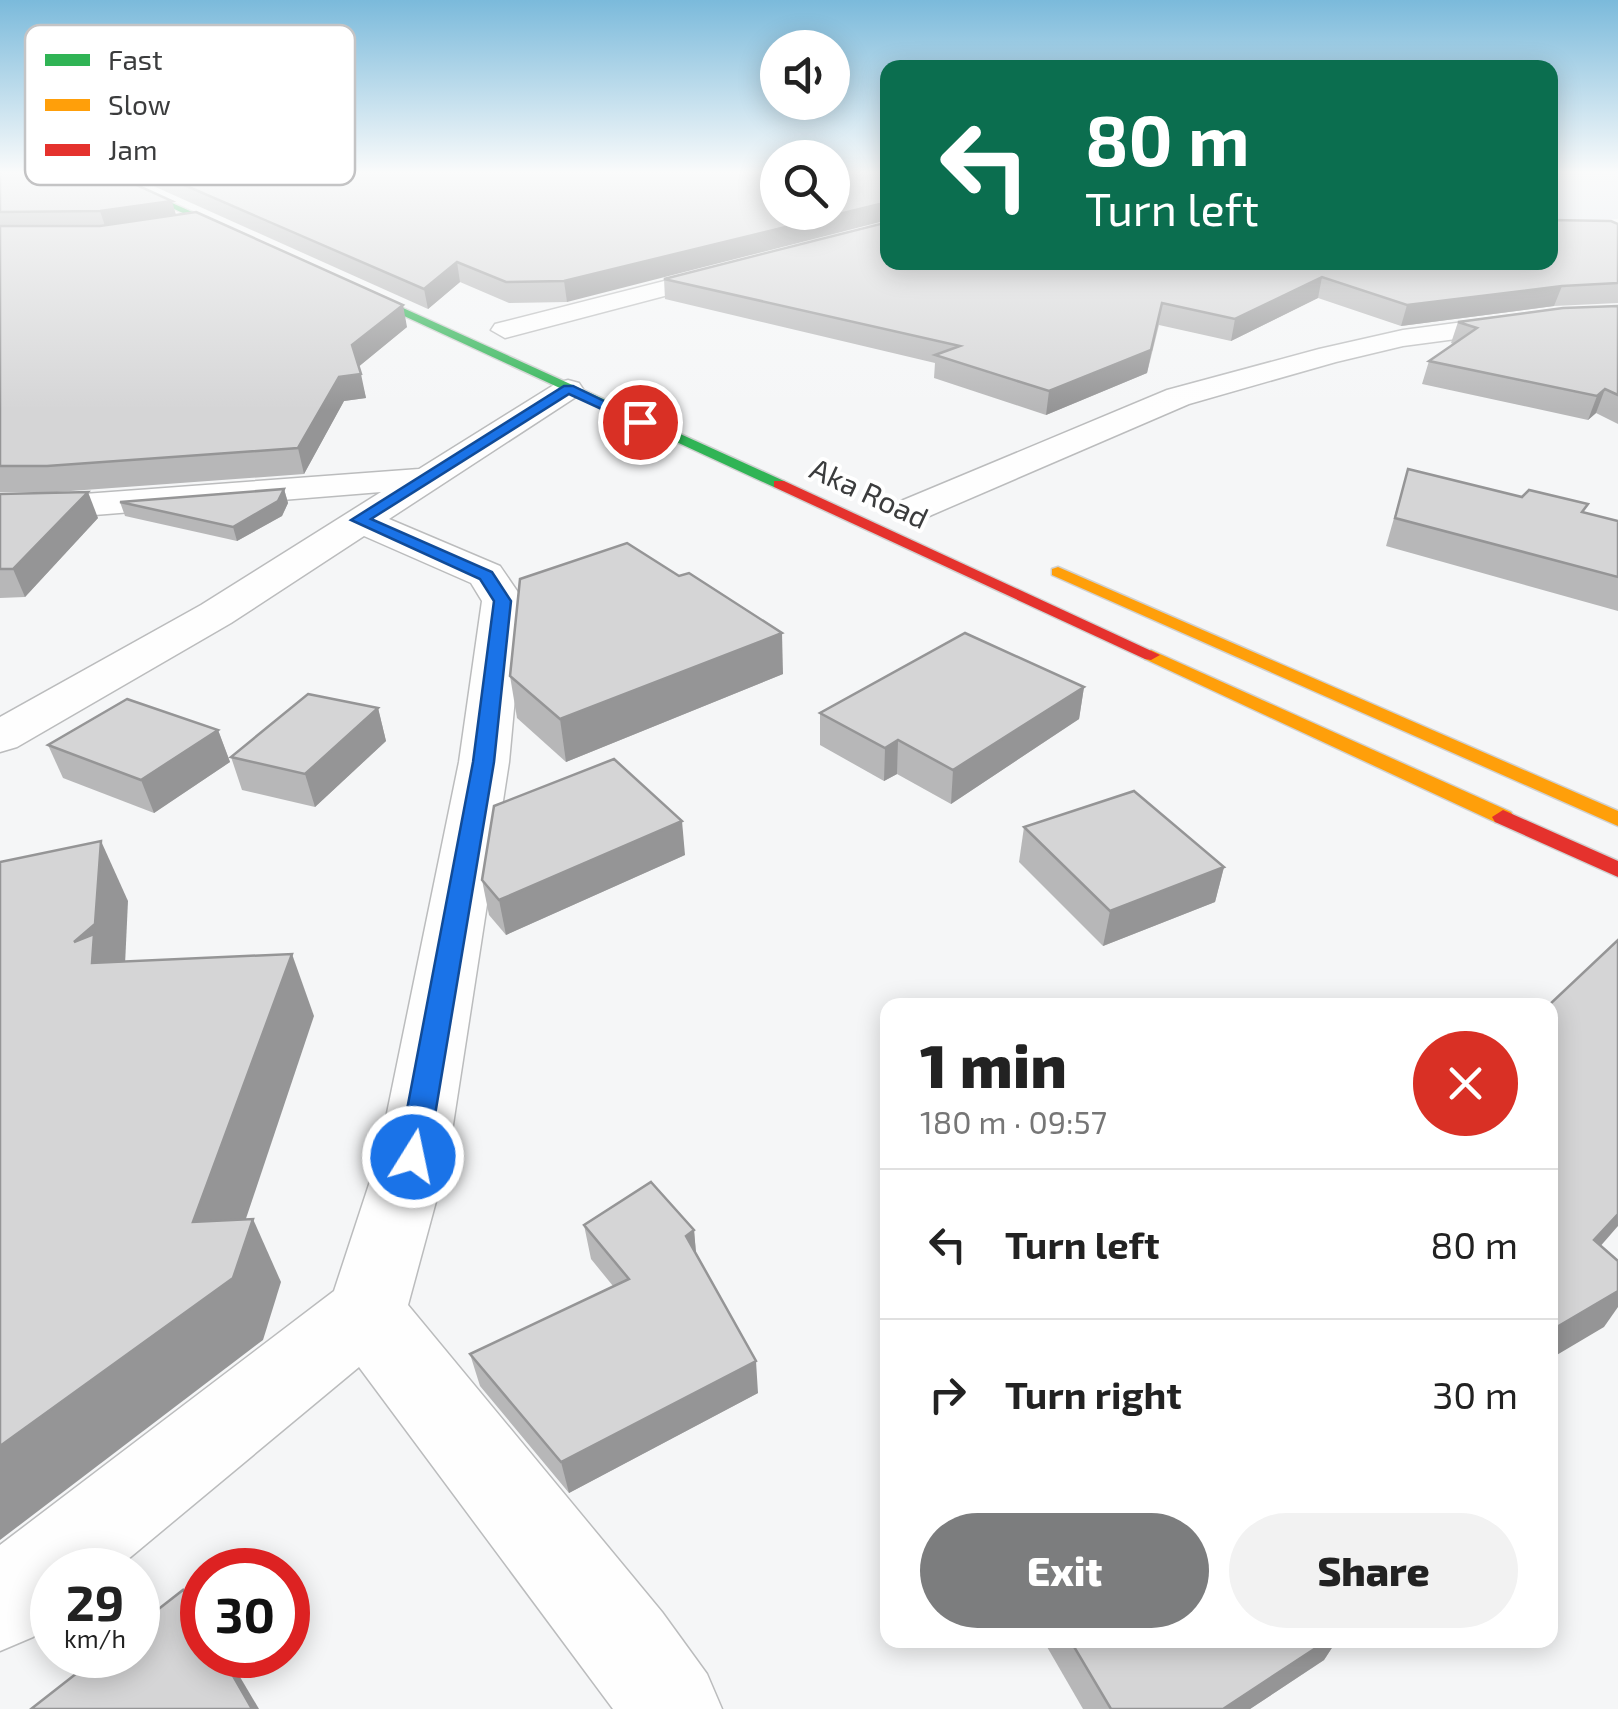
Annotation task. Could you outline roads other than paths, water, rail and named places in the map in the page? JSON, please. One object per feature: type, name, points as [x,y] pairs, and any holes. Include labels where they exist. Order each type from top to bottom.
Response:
[{"type":"main road","points":[[273,251],[278,253]]},
{"type":"main road","points":[[341,258],[378,274]]},
{"type":"main road","name":"Aka Road","points":[[313,270],[1618,870]]},
{"type":"main road","points":[[496,326],[545,348]]},
{"type":"main road","name":"Aka Road","points":[[905,505],[950,525]]},
{"type":"main road","points":[[1040,564],[1618,819]]},
{"type":"street","points":[[496,326],[768,262]]},
{"type":"street","points":[[905,505],[1178,397],[1329,355],[1403,338],[1618,314]]},
{"type":"street","points":[[0,738],[216,614],[568,389]]},
{"type":"street","points":[[0,506],[57,506],[428,478]]},
{"type":"street","points":[[0,1604],[366,1313],[413,1157],[484,762],[502,601],[486,576],[359,520]]},
{"type":"street","points":[[366,1313],[628,1646],[672,1709]]}]
